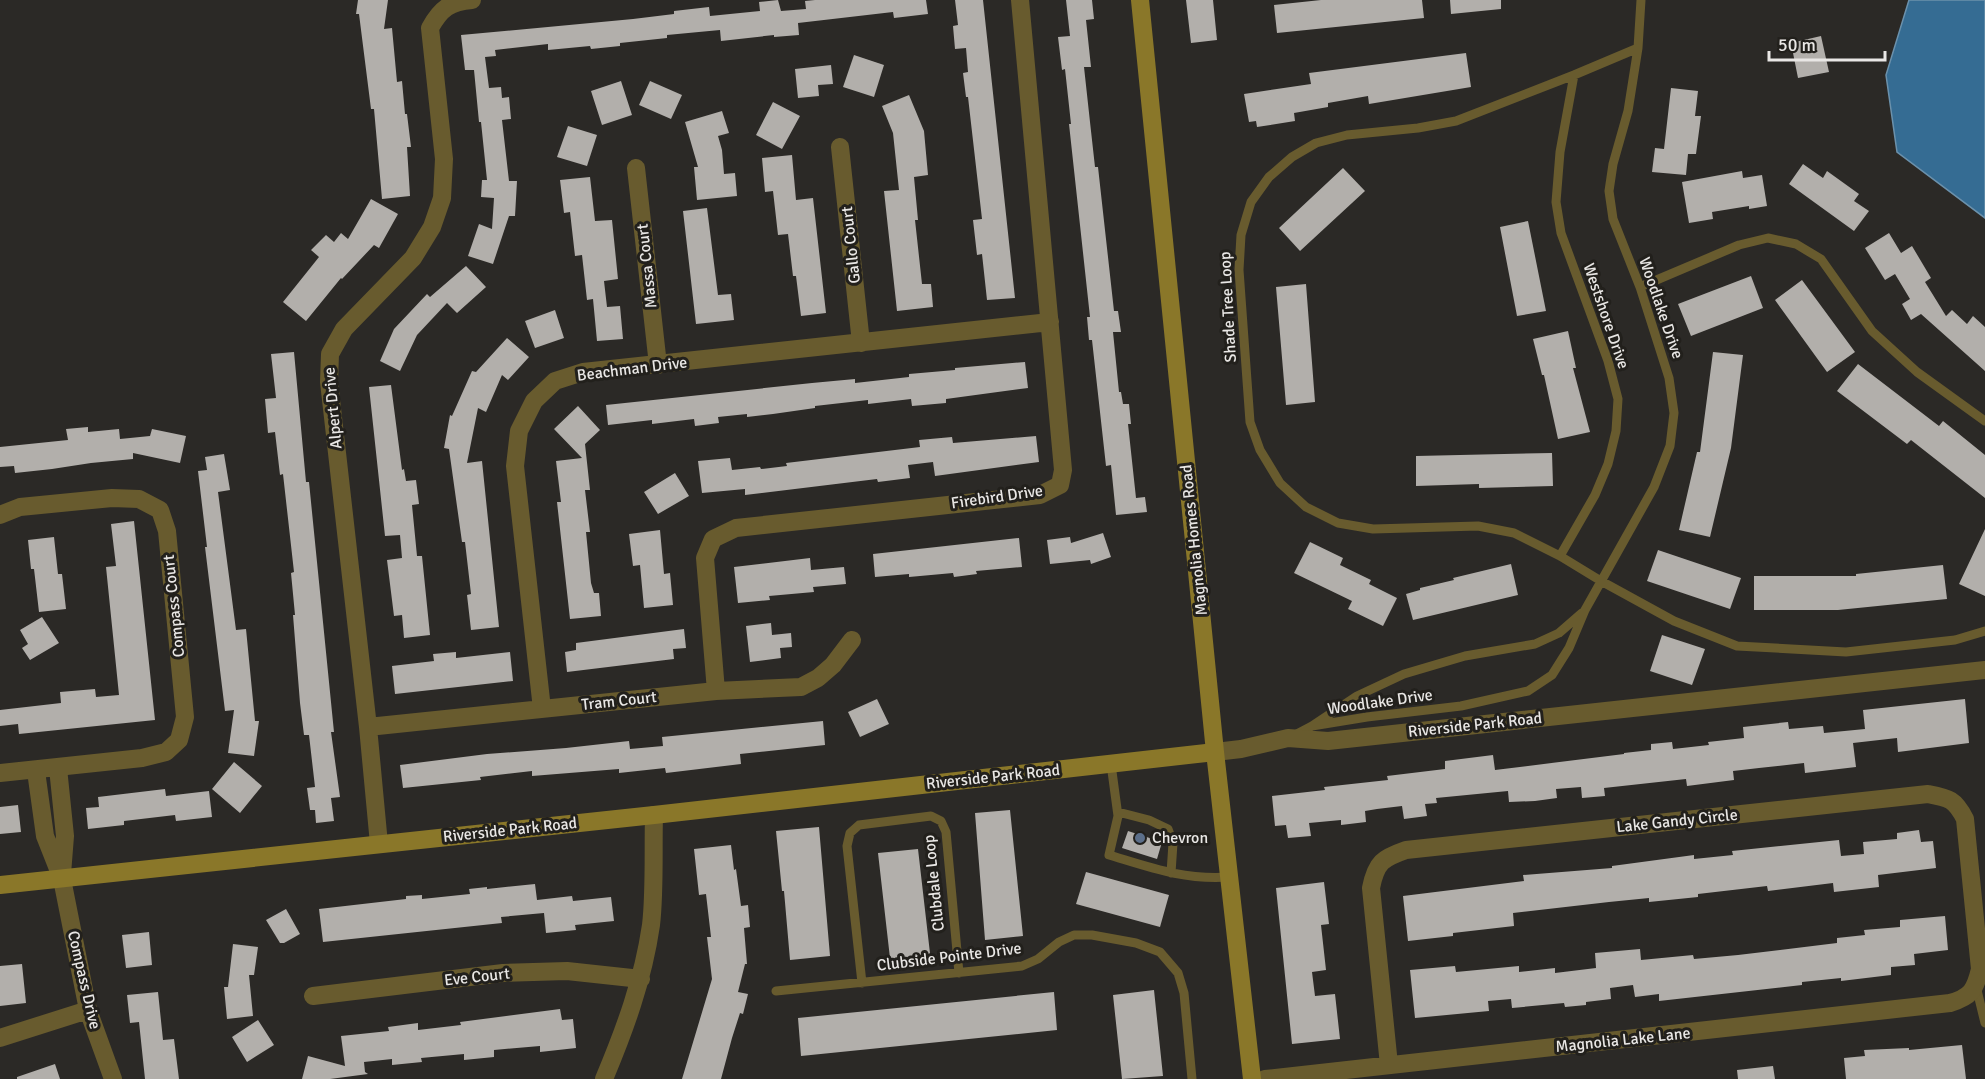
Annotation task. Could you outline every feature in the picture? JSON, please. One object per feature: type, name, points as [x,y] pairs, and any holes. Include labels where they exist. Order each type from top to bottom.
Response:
[{"type":"street","name":"Alpert Drive","points":[[379,844],[329,382],[330,354],[344,329],[413,258],[432,227],[442,198],[444,159],[430,28],[438,12],[458,2],[472,0]]},
{"type":"street","name":"Firebird Drive","points":[[717,691],[705,558],[712,539],[736,528],[1040,495],[1060,485],[1063,470],[1020,0]]},
{"type":"street","name":"Magnolia Homes Road","points":[[1140,0],[1215,752],[1252,1079]]},
{"type":"street","name":"Gallo Court","points":[[840,147],[861,343]]},
{"type":"street","name":"Massa Court","points":[[636,168],[657,365]]},
{"type":"street","name":"Beachman Drive","points":[[542,709],[515,466],[519,431],[534,401],[555,381],[583,372],[1050,322]]},
{"type":"street","name":"Compass Court","points":[[0,515],[20,507],[112,498],[139,498],[160,510],[167,531],[185,717],[179,740],[166,752],[142,758],[0,773]]},
{"type":"street","name":"Tram Court","points":[[368,727],[717,691],[801,687],[818,678],[852,640]]},
{"type":"street","name":"Riverside Park Road","points":[[0,885],[1111,764],[1215,752],[1288,738],[1328,741],[1985,670]]},
{"type":"street","points":[[58,768],[65,836],[62,879]]},
{"type":"street","points":[[36,771],[45,836],[62,879]]},
{"type":"street","name":"Lake Gandy Circle","points":[[1389,1065],[1371,888],[1374,872],[1386,857],[1406,850],[1928,794],[1947,798],[1958,805],[1965,819],[1980,969],[1976,986]]},
{"type":"street","points":[[604,1079],[626,1026],[640,980],[651,924],[654,815]]},
{"type":"street","name":"Compass Drive","points":[[62,879],[88,1010],[113,1079]]},
{"type":"street","name":"Eve Court","points":[[313,996],[503,973],[567,971],[640,980]]},
{"type":"street","name":"Magnolia Lake Lane","points":[[1265,1079],[1950,1003],[1965,999],[1976,986]]},
{"type":"street","points":[[0,1038],[88,1010]]},
{"type":"lane","name":"Woodlake Drive","points":[[1312,726],[1461,706],[1528,691],[1552,675],[1569,648],[1585,610],[1654,487],[1670,446],[1674,413],[1670,378],[1640,287],[1613,219],[1610,191],[1613,164],[1628,111],[1638,48],[1641,0]]},
{"type":"lane","name":"Shade Tree Loop","points":[[1638,48],[1456,121],[1418,128],[1347,135],[1316,143],[1292,157],[1269,177],[1251,202],[1241,235],[1239,270],[1250,422],[1260,450],[1280,483],[1306,507],[1338,523],[1373,529],[1478,526],[1514,533],[1560,556],[1601,582],[1674,621],[1737,646],[1846,652],[1955,640],[1985,631]]},
{"type":"lane","name":"Westshore Drive","points":[[1560,556],[1595,495],[1608,464],[1616,431],[1618,399],[1608,361],[1561,233],[1556,202],[1560,152],[1574,75]]},
{"type":"lane","points":[[1640,287],[1739,245],[1768,238],[1796,244],[1821,259],[1872,331],[1917,372],[1985,421]]},
{"type":"lane","name":"Woodlake Drive","points":[[1288,738],[1312,726],[1357,696],[1404,674],[1465,656],[1535,644],[1559,633],[1585,610]]},
{"type":"lane","points":[[1111,764],[1118,822],[1109,855],[1197,878],[1229,877]]},
{"type":"lane","points":[[1118,812],[1149,820],[1168,830],[1173,843],[1171,873]]},
{"type":"lane","name":"Clubdale Loop","points":[[862,983],[847,846],[850,833],[859,825],[931,816],[941,821],[946,832],[958,973]]},
{"type":"lane","name":"Clubside Pointe Drive","points":[[776,991],[1022,966],[1038,959],[1059,942],[1074,935],[1092,934],[1136,943],[1160,952],[1178,973],[1184,993],[1192,1079]]},
{"type":"lane","name":"Lake Gandy Circle","points":[[1976,986],[1985,1023]]},
{"type":"water","points":[[1909,0],[1985,0],[1985,218],[1897,152],[1886,75]]},
{"type":"building","points":[[358,0],[388,0],[384,29],[392,28],[397,82],[402,81],[411,147],[407,147],[410,196],[382,199],[374,109],[371,109],[359,14],[356,14]]},
{"type":"building","points":[[778,0],[781,11],[806,9],[805,1],[815,0],[926,0],[928,14],[894,18],[893,12],[798,23],[799,35],[774,37],[774,35],[721,41],[720,30],[667,35],[667,38],[591,49],[590,46],[548,50],[548,44],[495,50],[496,56],[485,57],[489,88],[501,87],[502,98],[509,97],[511,119],[502,120],[509,181],[517,181],[515,216],[509,216],[493,264],[468,256],[479,224],[492,229],[494,198],[481,197],[482,180],[487,180],[481,122],[479,122],[474,70],[465,70],[461,35],[633,19],[709,7],[710,16],[760,11],[759,2]]},
{"type":"building","points":[[955,0],[983,0],[1015,298],[987,300],[982,254],[977,255],[973,220],[982,219],[968,97],[966,97],[963,73],[968,72],[966,48],[955,49],[953,26],[958,25]]},
{"type":"building","points":[[1066,0],[1092,0],[1094,19],[1086,20],[1091,67],[1084,67],[1114,311],[1118,311],[1121,332],[1113,332],[1119,392],[1121,392],[1123,404],[1129,404],[1131,424],[1128,424],[1136,498],[1145,497],[1147,512],[1116,515],[1111,465],[1106,466],[1092,340],[1089,340],[1087,317],[1090,317],[1065,69],[1062,70],[1058,37],[1070,36]]},
{"type":"building","points":[[1186,0],[1213,0],[1217,40],[1191,43]]},
{"type":"building","points":[[1321,0],[1422,0],[1424,18],[1277,33],[1274,5]]},
{"type":"building","points":[[1450,0],[1501,0],[1501,9],[1451,14]]},
{"type":"building","points":[[1821,36],[1829,72],[1798,78],[1791,43]]},
{"type":"building","points":[[1466,53],[1471,87],[1369,104],[1368,96],[1328,103],[1328,107],[1294,113],[1295,121],[1257,127],[1256,121],[1249,122],[1244,94],[1311,84],[1309,73]]},
{"type":"building","points":[[854,55],[884,65],[874,97],[843,87]]},
{"type":"building","points":[[831,65],[833,84],[818,85],[819,96],[798,98],[795,69]]},
{"type":"building","points":[[621,81],[632,115],[602,125],[591,91]]},
{"type":"building","points":[[650,81],[682,95],[671,119],[639,105]]},
{"type":"building","points":[[1671,88],[1698,91],[1695,116],[1701,116],[1696,154],[1688,154],[1686,175],[1652,172],[1655,148],[1664,149]]},
{"type":"building","points":[[909,95],[924,131],[928,175],[914,177],[918,220],[915,220],[922,284],[931,284],[933,307],[897,311],[884,191],[899,190],[893,133],[882,106]]},
{"type":"building","points":[[773,102],[800,116],[782,149],[756,135]]},
{"type":"building","points":[[722,111],[729,133],[718,136],[724,174],[735,173],[737,196],[697,200],[694,167],[698,167],[685,122]]},
{"type":"building","points":[[568,126],[597,135],[587,166],[557,157]]},
{"type":"building","points":[[792,155],[796,200],[813,198],[826,313],[801,316],[788,234],[778,235],[773,191],[765,192],[762,158]]},
{"type":"building","points":[[1803,164],[1823,178],[1827,171],[1859,194],[1854,201],[1869,211],[1854,231],[1789,184]]},
{"type":"building","points":[[1343,168],[1365,191],[1300,251],[1279,228]]},
{"type":"building","points":[[1742,171],[1743,178],[1762,175],[1767,206],[1749,209],[1749,206],[1712,212],[1713,219],[1689,223],[1682,182]]},
{"type":"building","points":[[590,177],[595,221],[612,220],[618,279],[604,281],[607,307],[620,306],[623,339],[597,341],[593,299],[587,300],[582,255],[575,256],[570,212],[564,213],[560,180]]},
{"type":"building","points":[[371,199],[398,214],[379,248],[374,245],[341,278],[306,321],[283,302],[319,257],[311,250],[326,235],[334,242],[341,233],[348,239]]},
{"type":"building","points":[[707,208],[718,295],[731,294],[734,320],[696,324],[683,211]]},
{"type":"building","points":[[1528,221],[1546,311],[1517,316],[1500,227]]},
{"type":"building","points":[[1889,233],[1901,253],[1912,246],[1931,278],[1925,282],[1946,316],[1952,310],[1967,324],[1973,316],[1985,327],[1985,371],[1921,314],[1911,320],[1902,304],[1910,299],[1895,274],[1885,280],[1865,248]]},
{"type":"building","points":[[466,266],[486,287],[457,313],[447,303],[417,335],[400,371],[380,361],[394,329],[427,294],[430,297]]},
{"type":"building","points":[[1751,276],[1763,308],[1691,336],[1678,304]]},
{"type":"building","points":[[1802,280],[1855,352],[1827,372],[1775,300]]},
{"type":"building","points":[[1306,284],[1315,402],[1286,405],[1276,287]]},
{"type":"building","points":[[555,310],[564,338],[535,348],[525,321]]},
{"type":"building","points":[[1568,331],[1576,368],[1573,368],[1590,432],[1558,439],[1544,375],[1542,375],[1533,339]]},
{"type":"building","points":[[507,338],[529,357],[508,380],[502,375],[486,412],[478,408],[467,463],[482,461],[499,627],[471,630],[467,595],[471,594],[465,542],[462,542],[449,449],[444,448],[450,415],[452,416],[472,371],[476,372]]},
{"type":"building","points":[[294,352],[334,732],[331,732],[340,797],[331,798],[334,821],[316,823],[315,810],[310,810],[307,788],[315,787],[309,735],[304,735],[300,703],[291,573],[294,572],[283,474],[280,475],[275,432],[268,433],[265,399],[276,398],[271,354]]},
{"type":"building","points":[[1713,352],[1743,355],[1731,448],[1710,537],[1679,530],[1697,452],[1700,452]]},
{"type":"building","points":[[1025,362],[1028,388],[946,399],[946,403],[912,406],[911,399],[868,404],[868,400],[747,417],[747,414],[718,417],[719,423],[695,426],[694,419],[652,424],[652,420],[608,425],[606,405],[855,379],[855,383],[909,377],[909,374],[955,370],[955,368]]},
{"type":"building","points":[[1858,364],[1939,426],[1943,421],[1985,455],[1985,498],[1911,440],[1907,444],[1837,391]]},
{"type":"building","points":[[391,385],[402,470],[404,469],[406,481],[416,480],[419,504],[412,505],[417,556],[422,556],[430,635],[404,638],[402,615],[394,616],[387,560],[402,558],[400,535],[385,536],[369,387]]},
{"type":"building","points":[[578,406],[600,430],[585,444],[590,490],[585,490],[590,532],[586,532],[591,583],[594,593],[599,593],[601,616],[570,619],[557,502],[561,502],[556,461],[582,458],[554,429]]},
{"type":"building","points":[[88,427],[88,432],[119,429],[120,439],[150,436],[152,429],[186,436],[180,463],[133,453],[133,459],[15,473],[14,466],[0,467],[0,447],[68,440],[66,429]]},
{"type":"building","points":[[1036,436],[1039,462],[935,476],[933,462],[908,465],[910,478],[878,482],[877,479],[745,495],[745,489],[702,493],[698,461],[730,458],[732,470],[760,467],[761,469],[787,466],[786,463],[920,447],[919,440],[952,437],[953,443]]},
{"type":"building","points":[[1552,453],[1553,486],[1479,488],[1479,484],[1416,486],[1416,456]]},
{"type":"building","points":[[224,454],[230,490],[218,492],[236,630],[246,629],[255,721],[259,721],[254,756],[228,753],[234,710],[225,711],[205,547],[207,547],[198,471],[207,470],[205,457]]},
{"type":"building","points":[[675,473],[689,496],[658,514],[644,492]]},
{"type":"building","points":[[134,521],[155,720],[19,734],[18,724],[0,726],[0,710],[61,703],[60,692],[95,689],[96,697],[119,695],[106,567],[116,566],[111,524]]},
{"type":"building","points":[[1985,529],[1985,596],[1959,584]]},
{"type":"building","points":[[660,530],[664,574],[670,573],[673,605],[644,608],[640,565],[633,566],[629,534]]},
{"type":"building","points":[[1103,533],[1111,557],[1091,564],[1090,560],[1050,564],[1047,540],[1070,537],[1071,543]]},
{"type":"building","points":[[54,537],[58,574],[62,574],[66,609],[39,612],[28,540]]},
{"type":"building","points":[[1019,538],[1022,567],[976,571],[977,574],[954,577],[953,573],[875,577],[873,554]]},
{"type":"building","points":[[1310,542],[1343,558],[1340,565],[1371,580],[1369,584],[1397,598],[1383,626],[1348,609],[1352,601],[1294,573]]},
{"type":"building","points":[[1658,550],[1741,578],[1730,609],[1647,581]]},
{"type":"building","points":[[810,558],[811,570],[844,567],[846,584],[813,587],[814,592],[769,596],[770,600],[738,603],[734,567]]},
{"type":"building","points":[[1511,564],[1518,595],[1413,620],[1406,594],[1420,590],[1420,588],[1454,580],[1453,578]]},
{"type":"building","points":[[1943,565],[1947,599],[1838,610],[1754,610],[1754,576],[1856,576],[1856,574]]},
{"type":"building","points":[[42,617],[59,643],[30,660],[22,648],[28,644],[20,630]]},
{"type":"building","points":[[771,623],[772,635],[791,633],[792,647],[780,648],[781,658],[750,662],[746,626]]},
{"type":"building","points":[[684,629],[686,648],[673,649],[674,659],[567,672],[565,652],[576,650],[576,643]]},
{"type":"building","points":[[1662,635],[1705,649],[1692,685],[1650,671]]},
{"type":"building","points":[[456,652],[456,658],[510,652],[513,681],[395,694],[392,666],[434,661],[433,654]]},
{"type":"building","points":[[877,699],[889,724],[860,737],[848,712]]},
{"type":"building","points":[[1965,699],[1969,743],[1898,752],[1897,738],[1853,743],[1856,767],[1805,773],[1804,763],[1759,768],[1733,771],[1734,780],[1687,786],[1686,779],[1604,788],[1605,796],[1582,798],[1581,787],[1556,789],[1557,798],[1535,801],[1509,802],[1508,791],[1436,798],[1437,803],[1425,804],[1427,816],[1404,819],[1402,806],[1365,811],[1366,822],[1341,825],[1341,820],[1309,823],[1311,836],[1288,838],[1286,825],[1275,826],[1272,796],[1325,790],[1324,787],[1388,780],[1387,776],[1445,769],[1445,761],[1493,755],[1495,770],[1651,750],[1651,744],[1672,742],[1673,749],[1709,745],[1708,742],[1744,738],[1743,727],[1788,722],[1789,729],[1823,726],[1824,733],[1865,729],[1863,710]]},
{"type":"building","points":[[823,721],[825,745],[740,754],[741,764],[666,773],[665,768],[619,773],[619,769],[532,776],[532,771],[480,777],[481,780],[403,788],[400,765],[487,754],[629,741],[630,749],[663,746],[662,737]]},
{"type":"building","points":[[234,762],[262,786],[240,813],[212,789]]},
{"type":"building","points":[[165,789],[166,796],[209,791],[212,817],[176,821],[175,815],[124,821],[124,825],[88,829],[86,808],[99,807],[98,797]]},
{"type":"building","points":[[18,805],[21,832],[0,834],[0,807]]},
{"type":"building","points":[[1010,810],[1023,936],[985,940],[975,813]]},
{"type":"building","points":[[819,827],[830,956],[790,960],[776,831]]},
{"type":"building","points":[[1919,830],[1921,842],[1933,841],[1936,868],[1878,875],[1879,887],[1834,892],[1833,883],[1768,891],[1767,886],[1698,894],[1698,897],[1649,902],[1649,898],[1513,913],[1514,926],[1408,941],[1403,896],[1524,881],[1523,875],[1612,868],[1612,866],[1694,855],[1694,859],[1733,855],[1732,851],[1839,840],[1841,856],[1864,854],[1863,842],[1897,839],[1897,833]]},
{"type":"building","points":[[1128,831],[1162,842],[1157,859],[1122,848]]},
{"type":"building","points":[[731,845],[741,906],[748,905],[750,927],[744,928],[747,964],[745,964],[738,992],[748,994],[743,1014],[740,1013],[732,1038],[721,1079],[682,1079],[712,979],[707,937],[711,937],[706,894],[699,895],[694,849]]},
{"type":"building","points":[[918,849],[931,962],[891,967],[878,853]]},
{"type":"building","points":[[1086,872],[1169,895],[1160,927],[1076,904]]},
{"type":"building","points":[[1324,882],[1329,924],[1321,925],[1326,970],[1312,972],[1315,996],[1335,994],[1340,1039],[1292,1044],[1276,888]]},
{"type":"building","points":[[535,884],[537,900],[572,896],[573,901],[611,897],[614,921],[575,925],[576,930],[546,933],[544,913],[501,917],[502,923],[323,942],[319,909],[406,899],[406,896],[422,895],[422,899],[470,894],[469,889]]},
{"type":"building","points":[[286,909],[300,934],[280,943],[266,920]]},
{"type":"building","points":[[1945,916],[1948,950],[1914,954],[1915,965],[1891,967],[1891,975],[1841,981],[1841,978],[1802,982],[1802,985],[1659,1001],[1659,994],[1635,997],[1633,985],[1610,988],[1611,999],[1586,1002],[1586,1005],[1565,1007],[1564,1003],[1512,1008],[1511,999],[1488,1001],[1489,1011],[1415,1018],[1410,970],[1455,966],[1456,972],[1519,966],[1519,972],[1555,968],[1555,973],[1596,968],[1595,953],[1640,949],[1641,960],[1693,955],[1694,959],[1738,955],[1837,943],[1837,938],[1865,935],[1864,930],[1900,927],[1900,920]]},
{"type":"building","points":[[149,932],[152,965],[126,968],[122,935]]},
{"type":"building","points":[[233,944],[258,947],[254,975],[249,975],[253,1016],[227,1019],[224,987],[228,987]]},
{"type":"building","points":[[22,964],[26,1003],[0,1006],[0,966]]},
{"type":"building","points":[[1154,990],[1163,1076],[1122,1079],[1113,995]]},
{"type":"building","points":[[158,992],[163,1040],[174,1039],[179,1079],[145,1079],[139,1022],[130,1023],[127,995]]},
{"type":"building","points":[[1054,992],[1057,1030],[801,1056],[798,1018]]},
{"type":"building","points":[[560,1009],[562,1020],[573,1019],[576,1048],[540,1052],[540,1046],[494,1050],[494,1057],[464,1060],[464,1054],[421,1058],[422,1062],[392,1065],[392,1059],[364,1062],[365,1072],[368,1074],[330,1079],[302,1079],[308,1056],[345,1066],[341,1036],[389,1031],[388,1027],[418,1023],[418,1030],[461,1025],[460,1022]]},
{"type":"building","points":[[258,1020],[274,1045],[247,1062],[232,1037]]},
{"type":"building","points":[[1962,1045],[1966,1079],[1846,1079],[1844,1058],[1865,1056],[1864,1050],[1909,1048],[1909,1050]]},
{"type":"building","points":[[55,1064],[60,1079],[17,1079],[17,1077]]},
{"type":"building","points":[[1773,1066],[1775,1079],[1738,1079],[1737,1070]]},
{"type":"place","name":"Chevron","points":[[1140,838]]}]
